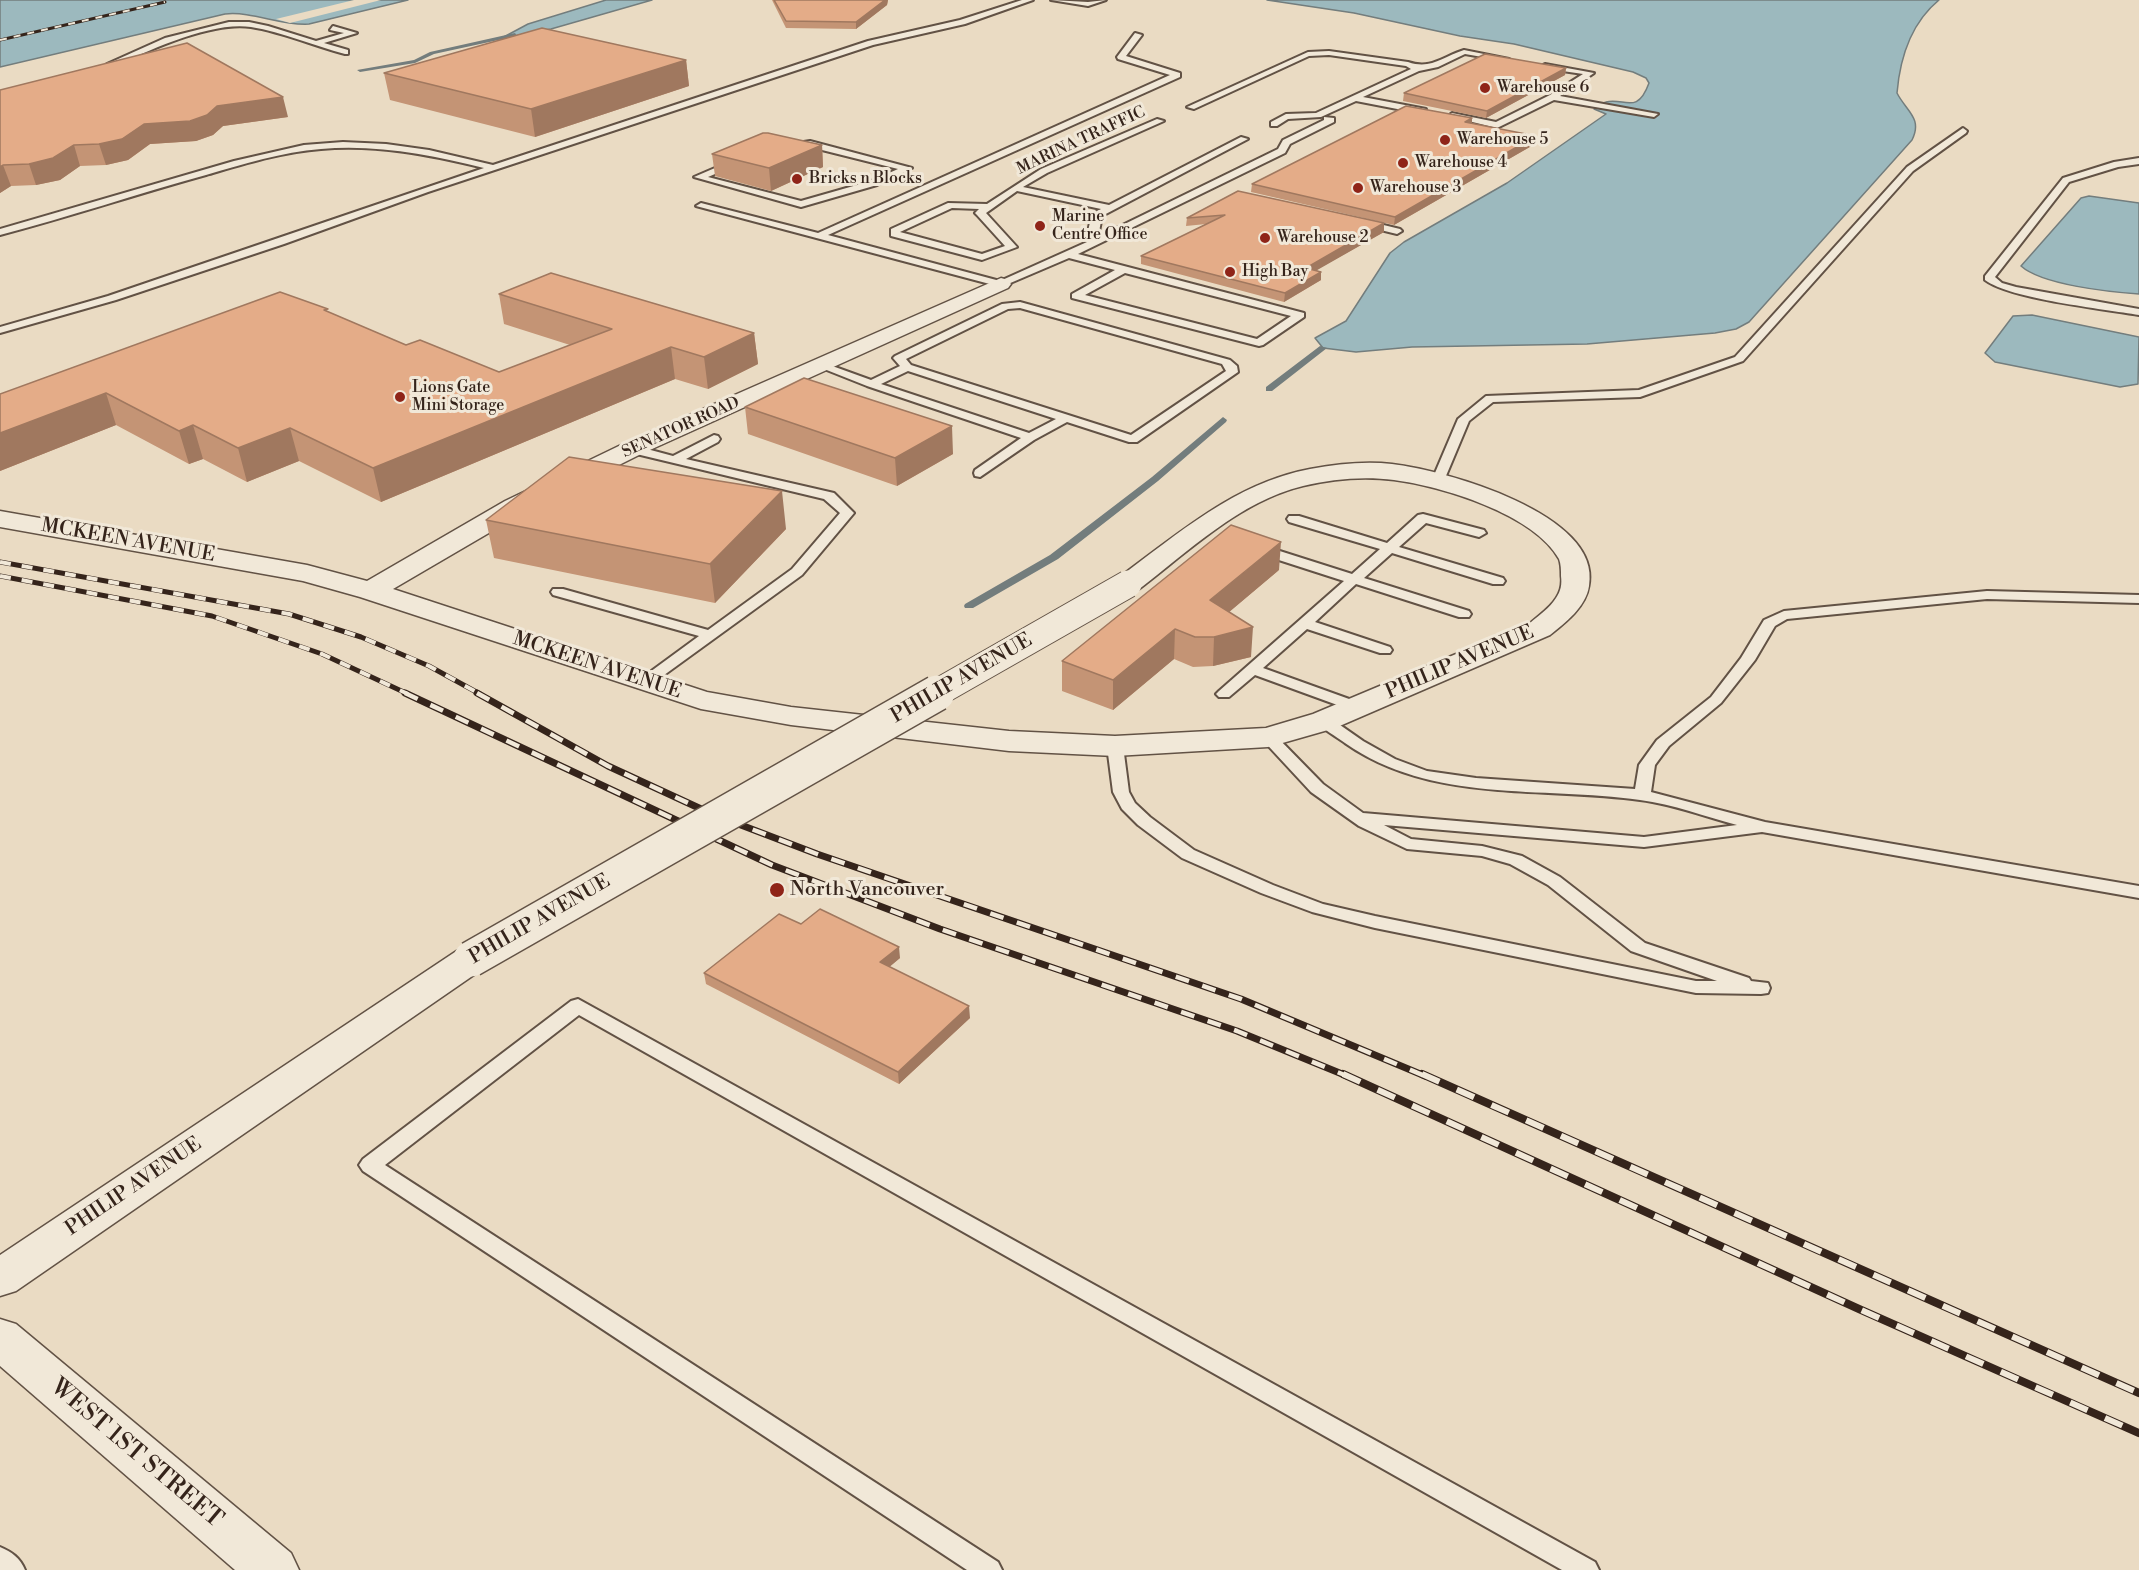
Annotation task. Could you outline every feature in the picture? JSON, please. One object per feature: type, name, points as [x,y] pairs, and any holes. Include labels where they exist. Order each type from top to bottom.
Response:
[{"type":"street","name":"SENATOR ROAD","points":[[370,591],[514,507],[632,449],[1001,284]]},
{"type":"street","name":"PHILIP AVENUE","points":[[0,1278],[471,959],[1128,584],[1233,508],[1284,483],[1347,472],[1392,472],[1438,480],[1485,495],[1517,511],[1553,533],[1575,562],[1576,584],[1565,607],[1540,629],[1324,721],[1268,737],[1204,742]]},
{"type":"street","name":"MCKEEN AVENUE","points":[[0,519],[307,573],[370,591],[701,700],[790,716],[1009,741],[1114,746],[1204,742]]},
{"type":"street","name":"WEST 1ST STREET","points":[[0,1338],[273,1570]]},
{"type":"lane","points":[[0,330],[142,288],[493,167],[871,43],[962,22],[1029,0]]},
{"type":"lane","points":[[1055,0],[1084,4],[1102,0]]},
{"type":"lane","points":[[102,66],[123,60],[162,43],[229,24],[249,24],[268,28],[345,52]]},
{"type":"lane","points":[[315,43],[353,33],[333,28]]},
{"type":"lane","points":[[819,236],[1177,75],[1120,57],[1138,35]]},
{"type":"lane","points":[[162,43],[172,46]]},
{"type":"lane","points":[[1191,107],[1308,54],[1329,52],[1408,64],[1417,69]]},
{"type":"lane","points":[[1274,124],[1286,117],[1318,115],[1417,69],[1435,65],[1464,52],[1510,60]]},
{"type":"lane","points":[[1443,115],[1497,125],[1552,97],[1590,73],[1533,63]]},
{"type":"lane","points":[[1552,97],[1654,114]]},
{"type":"lane","points":[[1355,98],[1432,112]]},
{"type":"lane","points":[[701,206],[1001,284],[1070,255],[1282,151],[1286,142],[1331,120],[1318,115]]},
{"type":"lane","name":"MARINA TRAFFIC","points":[[989,207],[1044,171],[1160,121]]},
{"type":"lane","points":[[1438,480],[1464,419],[1490,399],[1640,393],[1739,358],[1910,169],[1963,131]]},
{"type":"lane","points":[[1092,244],[1098,214],[1244,139]]},
{"type":"lane","points":[[759,220],[801,204],[874,183],[907,168],[810,144],[762,151],[699,177],[801,204]]},
{"type":"lane","points":[[0,232],[274,153],[322,146],[376,146],[407,149],[438,153],[493,167]]},
{"type":"lane","points":[[2139,161],[2117,164],[2066,180],[1989,278],[1998,285],[2015,290],[2139,312]]},
{"type":"lane","points":[[1207,187],[1230,192]]},
{"type":"lane","name":"MARINA TRAFFIC","points":[[1015,188],[1110,207]]},
{"type":"lane","points":[[951,205],[989,207],[980,213],[1011,247],[982,257],[894,234],[896,229],[951,205]]},
{"type":"lane","points":[[1353,221],[1397,231]]},
{"type":"lane","points":[[1070,255],[1124,269],[1234,298],[1300,315],[1258,343],[1076,296],[1124,269]]},
{"type":"lane","points":[[1020,305],[1226,362],[1231,366],[1232,372],[1133,439],[907,367],[899,358],[1006,306],[1020,305]]},
{"type":"lane","points":[[819,365],[1030,437]]},
{"type":"lane","points":[[871,384],[907,367]]},
{"type":"lane","points":[[980,473],[1030,437],[1066,418]]},
{"type":"lane","points":[[675,459],[714,439]]},
{"type":"lane","points":[[632,449],[829,496],[847,513],[797,572],[644,682]]},
{"type":"lane","points":[[1224,694],[1423,518],[1479,533]]},
{"type":"lane","points":[[1294,519],[1498,581]]},
{"type":"lane","points":[[1254,547],[1464,614]]},
{"type":"lane","points":[[558,592],[711,635]]},
{"type":"lane","points":[[1642,795],[1647,765],[1664,743],[1716,700],[1748,660],[1769,623],[1784,615],[1987,595],[2139,599]]},
{"type":"lane","points":[[1304,623],[1385,650]]},
{"type":"lane","points":[[1253,669],[1358,707]]},
{"type":"lane","points":[[1324,721],[1357,744],[1389,762],[1424,775],[1487,784],[1642,795],[1764,827],[2139,892]]},
{"type":"lane","points":[[1114,746],[1121,792],[1128,805],[1144,821],[1188,854],[1297,900],[1375,922],[1696,987],[1761,988],[1677,962],[1638,947],[1554,881],[1516,860],[1482,851],[1407,844],[1359,818],[1317,788],[1268,737]]},
{"type":"lane","points":[[1359,818],[1644,842],[1764,827]]},
{"type":"lane","points":[[989,1570],[370,1165],[578,1006],[1586,1570]]},
{"type":"lane","points":[[0,1559],[12,1570]]},
{"type":"water","points":[[0,0],[408,0],[309,24],[225,14],[0,67]]},
{"type":"water","points":[[606,0],[652,0],[551,29],[500,39],[528,24]]},
{"type":"water","points":[[1267,0],[1939,0],[1929,9],[1914,30],[1901,67],[1897,93],[1912,115],[1916,126],[1912,140],[1749,322],[1736,329],[1715,333],[1587,344],[1412,347],[1356,352],[1323,348],[1315,338],[1346,321],[1390,253],[1404,242],[1507,183],[1606,114],[1594,109],[1600,105],[1613,101],[1635,102],[1640,99],[1649,83],[1646,78],[1633,72],[1514,44],[1460,36],[1354,13]]},
{"type":"water","points":[[2089,196],[2139,203],[2139,294],[2060,283],[2031,273],[2021,266],[2081,198]]},
{"type":"water","points":[[2032,315],[2139,337],[2138,384],[2120,387],[1995,362],[1985,353],[2013,316]]},
{"type":"pier","points":[[354,0],[381,0],[290,23],[276,19]]},
{"type":"building","points":[[774,0],[885,0],[856,22],[786,21]]},
{"type":"building","points":[[542,28],[686,60],[531,109],[384,73]]},
{"type":"building","points":[[187,43],[283,97],[217,106],[207,115],[190,121],[144,124],[122,139],[99,144],[74,145],[53,158],[29,164],[0,167],[0,90]]},
{"type":"building","name":"Warehouse 6","points":[[1485,54],[1566,68],[1487,111],[1404,93]]},
{"type":"building","points":[[1406,106],[1472,118],[1465,122],[1536,136],[1395,217],[1252,184]]},
{"type":"building","points":[[763,133],[822,145],[769,168],[712,154]]},
{"type":"building","points":[[1238,191],[1384,223],[1306,268],[1321,272],[1285,293],[1141,256],[1225,215],[1187,218]]},
{"type":"building","points":[[551,273],[754,333],[704,357],[671,347],[373,468],[290,428],[238,448],[193,425],[179,431],[106,393],[0,433],[0,394],[280,292],[328,309],[324,310],[406,345],[420,340],[499,372],[612,329],[499,294]]},
{"type":"building","points":[[804,378],[952,426],[895,458],[745,407]]},
{"type":"building","points":[[569,457],[782,491],[710,564],[486,520]]},
{"type":"building","points":[[1231,525],[1281,542],[1210,600],[1253,627],[1214,637],[1195,637],[1175,629],[1113,680],[1062,661]]},
{"type":"building","points":[[820,909],[899,947],[880,962],[969,1006],[898,1072],[704,973],[779,914],[801,924]]},
{"type":"waterway","points":[[360,70],[415,61],[432,53],[515,35]]},
{"type":"waterway","points":[[1269,389],[1323,348]]},
{"type":"waterway","points":[[969,606],[1054,557],[1155,479],[1223,420]]},
{"type":"railway","points":[[0,40],[165,2]]},
{"type":"railway","points":[[0,562],[289,614],[361,637],[429,666],[480,694]]},
{"type":"railway","points":[[0,576],[212,616],[322,654],[408,694]]},
{"type":"railway","points":[[405,693],[772,865],[940,929],[1237,1031],[1347,1076]]},
{"type":"railway","points":[[477,693],[608,766],[712,814],[817,854],[1241,999],[1425,1076]]},
{"type":"railway","points":[[1343,1074],[1859,1309],[2139,1433]]},
{"type":"railway","points":[[1422,1074],[2139,1393]]},
{"type":"place","name":"Warehouse 6","points":[[1485,88]]},
{"type":"place","name":"Warehouse 5","points":[[1445,140]]},
{"type":"place","name":"Warehouse 4","points":[[1403,163]]},
{"type":"place","name":"Bricks n Blocks","points":[[797,179]]},
{"type":"place","name":"Warehouse 3","points":[[1358,188]]},
{"type":"place","name":"Marine Centre Office","points":[[1040,226]]},
{"type":"place","name":"Warehouse 2","points":[[1265,238]]},
{"type":"place","name":"High Bay","points":[[1230,272]]},
{"type":"place","name":"Lions Gate Mini Storage","points":[[400,397]]},
{"type":"place","name":"North Vancouver","points":[[777,890]]}]
